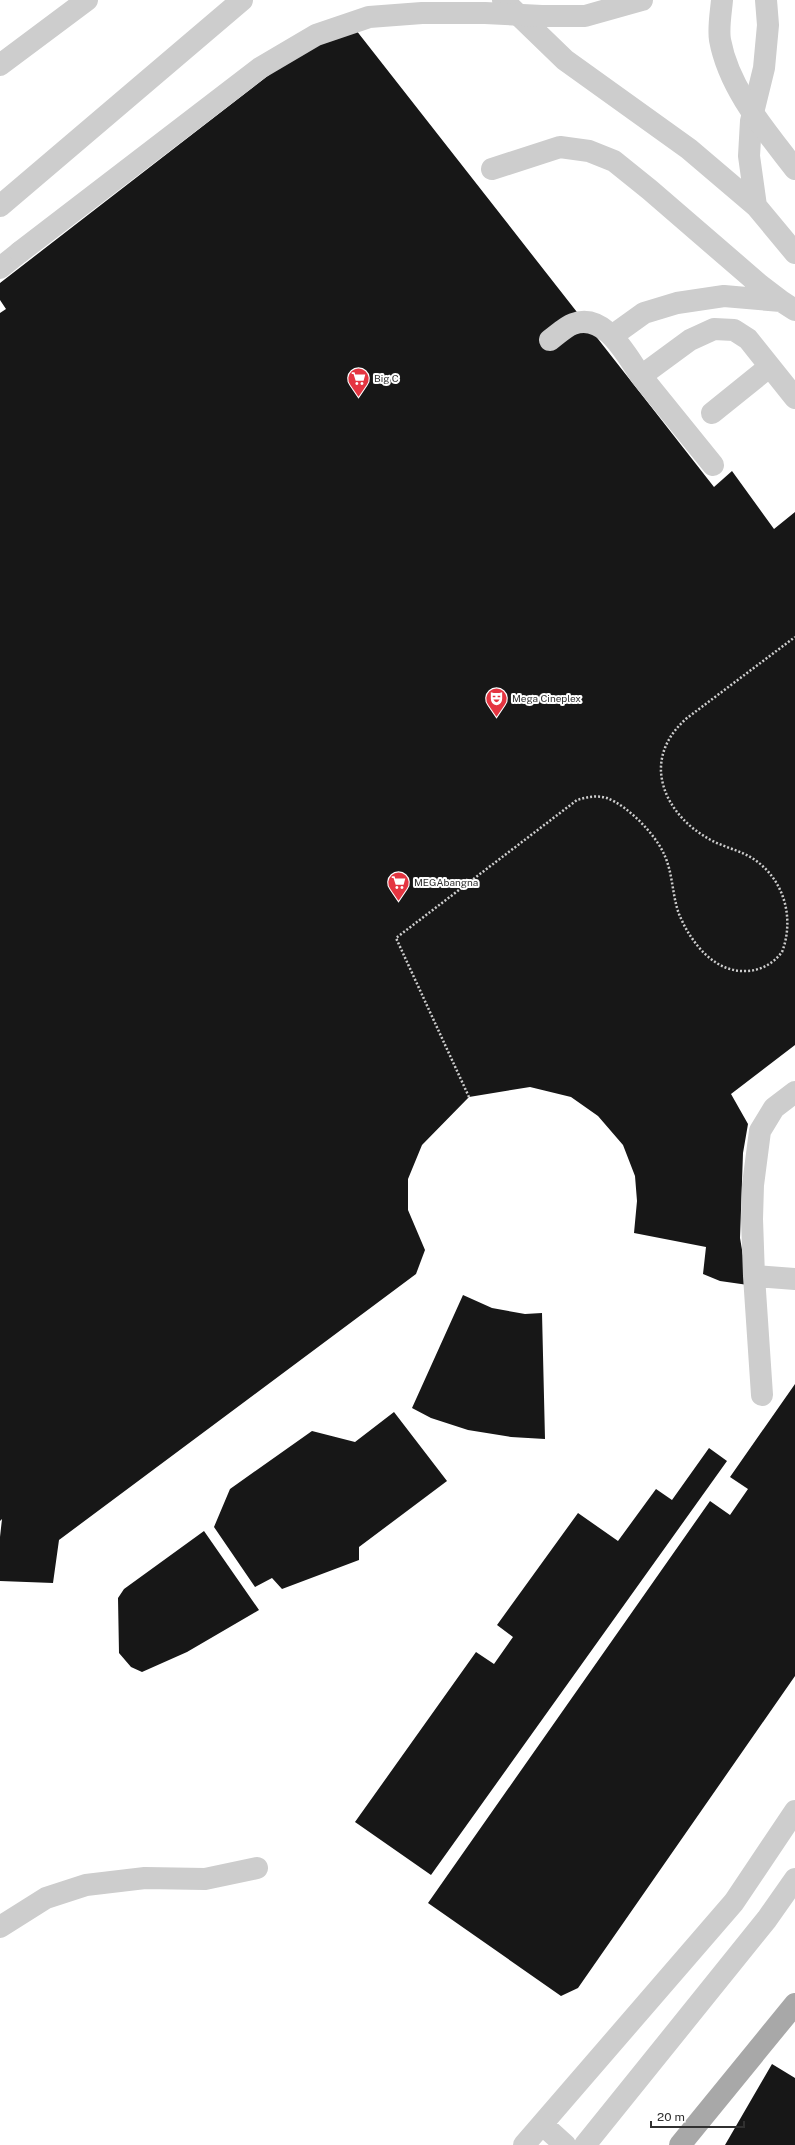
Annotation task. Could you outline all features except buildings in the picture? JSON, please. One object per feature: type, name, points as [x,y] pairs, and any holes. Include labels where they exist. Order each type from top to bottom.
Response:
[{"type":"main road","points":[[680,2145],[795,2004]]},
{"type":"lane","points":[[0,65],[87,0]]},
{"type":"lane","points":[[0,206],[242,0]]},
{"type":"lane","points":[[504,0],[565,60],[689,149],[756,206],[795,253]]},
{"type":"lane","points":[[0,268],[260,68],[316,35],[369,17],[422,13],[585,16],[642,0]]},
{"type":"lane","points":[[722,0],[720,39],[730,75],[763,128],[795,169]]},
{"type":"lane","points":[[756,206],[749,156],[751,121],[764,68],[768,25],[766,0]]},
{"type":"lane","points":[[492,169],[560,147],[589,152],[614,161],[650,190],[760,285],[788,305]]},
{"type":"lane","points":[[612,336],[644,313],[677,303],[724,296],[788,305]]},
{"type":"lane","points":[[550,340],[574,324],[601,326],[612,336],[641,376],[713,465]]},
{"type":"lane","points":[[641,376],[690,340],[714,329],[734,330],[748,339],[795,398]]},
{"type":"lane","points":[[712,413],[769,367]]},
{"type":"lane","points":[[762,1395],[754,1276],[752,1219],[753,1184],[760,1131],[774,1108],[795,1092]]},
{"type":"lane","points":[[754,1276],[795,1279]]},
{"type":"lane","points":[[524,2145],[543,2125],[734,1902],[795,1811]]},
{"type":"lane","points":[[0,1927],[46,1898],[86,1885],[145,1878],[206,1879],[257,1868]]},
{"type":"lane","points":[[585,2145],[767,1919],[795,1879]]},
{"type":"lane","points":[[543,2125],[565,2145]]},
{"type":"path","points":[[789,899],[780,884],[752,858],[709,839],[690,826],[677,813],[666,797],[662,780],[661,766],[672,732],[687,718],[795,637]]},
{"type":"path","points":[[469,1097],[396,938],[577,800],[591,796],[607,798],[625,808],[639,820],[664,852],[679,913],[690,935],[704,954],[720,965],[737,972],[764,968],[774,961],[783,951],[789,937],[792,924]]},
{"type":"place","name":"Big C","points":[[359,398]]},
{"type":"place","name":"Mega Cineplex","points":[[497,718]]},
{"type":"place","name":"MEGAbangna","points":[[398,902]]}]
